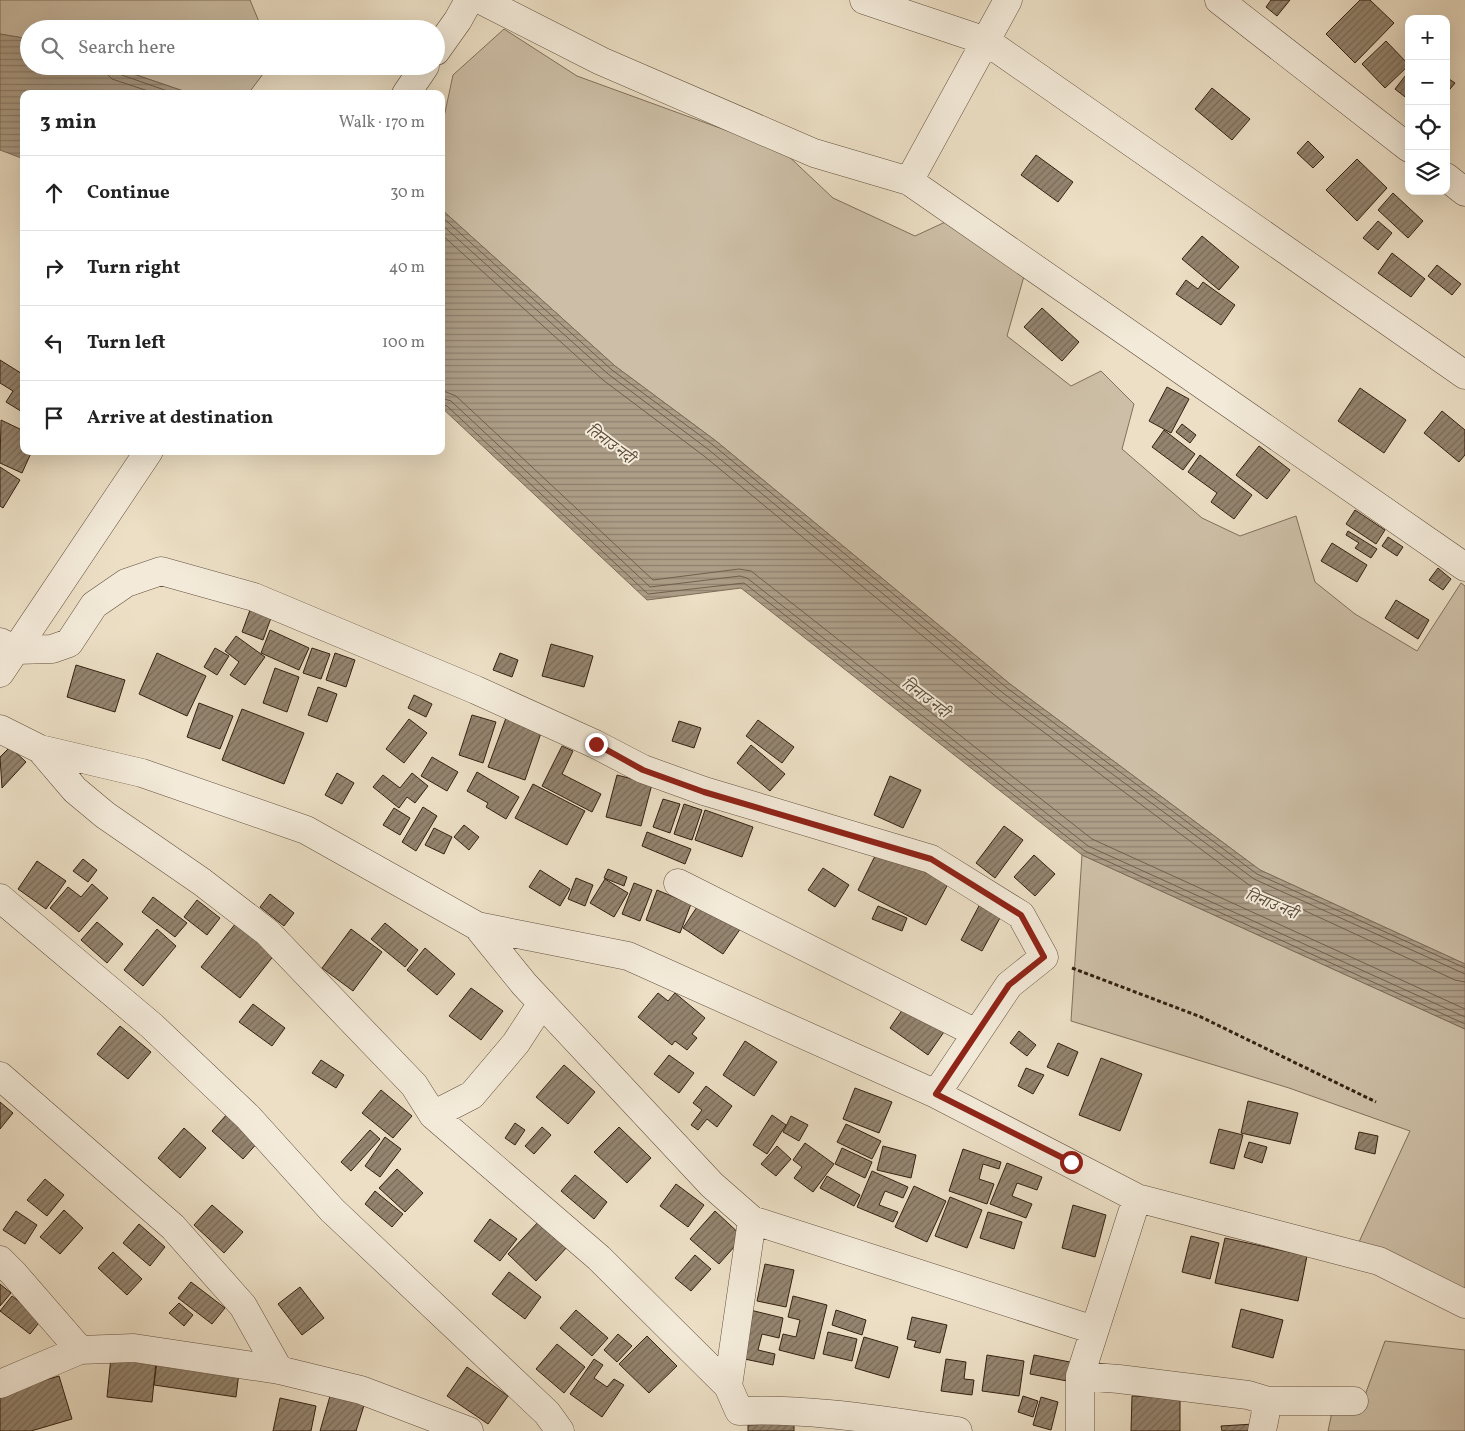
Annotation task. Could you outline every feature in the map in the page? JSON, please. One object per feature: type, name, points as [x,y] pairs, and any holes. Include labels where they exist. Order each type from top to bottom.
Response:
[{"type":"street","points":[[481,0],[600,60],[814,153],[909,181],[1465,567]]},
{"type":"street","points":[[864,0],[986,41],[1465,375]]},
{"type":"street","points":[[909,181],[1008,0]]},
{"type":"street","points":[[1219,0],[1405,145]]},
{"type":"street","points":[[445,38],[464,10]]},
{"type":"street","points":[[409,90],[419,75]]},
{"type":"street","points":[[1450,180],[1465,192]]},
{"type":"street","points":[[0,673],[8,646],[145,457]]},
{"type":"street","points":[[8,646],[52,649],[69,643],[94,605],[126,583],[161,571],[254,597],[484,694],[596,744],[643,770],[704,792],[931,859],[1021,915],[1044,957],[1009,985],[936,1094]]},
{"type":"street","points":[[0,729],[40,749],[142,773],[306,830],[477,926],[628,956],[936,1094],[1137,1198],[1379,1261],[1465,1304]]},
{"type":"street","points":[[40,749],[75,790],[105,815],[202,882],[267,932],[414,1084],[433,1114],[600,1258],[728,1386]]},
{"type":"street","points":[[678,883],[976,1032]]},
{"type":"street","points":[[0,898],[145,1020],[248,1117],[332,1210],[547,1412],[560,1431]]},
{"type":"street","points":[[477,926],[542,1003],[712,1185],[752,1220],[1094,1330]]},
{"type":"street","points":[[433,1114],[472,1095],[516,1043],[542,1003]]},
{"type":"street","points":[[0,1076],[173,1227],[243,1306],[279,1370]]},
{"type":"street","points":[[1080,1431],[1080,1376],[1137,1198]]},
{"type":"street","points":[[752,1220],[728,1386],[739,1421],[776,1410],[843,1414],[958,1431]]},
{"type":"street","points":[[0,1260],[80,1350]]},
{"type":"street","points":[[0,1384],[80,1350],[134,1348],[279,1370],[361,1390],[469,1431]]},
{"type":"street","points":[[1080,1376],[1248,1395],[1268,1401],[1354,1400]]},
{"type":"street","points":[[1262,1431],[1268,1401]]},
{"type":"path","points":[[1044,957],[1201,1017],[1376,1102]]},
{"type":"shaded area","points":[[0,0],[250,0],[258,20],[20,20],[20,37],[0,34]]},
{"type":"shaded area","points":[[504,29],[577,76],[783,151],[833,198],[915,236],[967,212],[1030,255],[1007,336],[1071,386],[1101,371],[1134,404],[1122,449],[1202,518],[1240,536],[1296,516],[1315,582],[1355,614],[1417,651],[1461,583],[1465,586],[1465,964],[1260,870],[1010,684],[716,441],[615,366],[445,213],[445,112],[453,75]]},
{"type":"shaded area","points":[[136,75],[262,75],[251,90],[180,90]]},
{"type":"shaded area","points":[[1082,855],[1465,1029],[1465,1294],[1359,1242],[1410,1131],[1289,1088],[1071,1021]]},
{"type":"shaded area","points":[[1385,1341],[1465,1350],[1465,1431],[1328,1431],[1332,1412],[1358,1414]]},
{"type":"water","points":[[0,34],[20,37],[20,75],[136,75],[180,90],[20,90],[20,158],[0,150]]},
{"type":"water","name":"तिनाउ नदी","points":[[445,213],[615,366],[716,441],[1010,684],[1260,870],[1465,964],[1465,1029],[1082,855],[741,588],[647,600],[445,411]]},
{"type":"building","points":[[1271,0],[1290,0],[1277,16],[1266,7]]},
{"type":"building","points":[[1360,0],[1370,0],[1394,23],[1355,63],[1326,34]]},
{"type":"building","points":[[1386,41],[1405,61],[1405,69],[1385,88],[1362,64]]},
{"type":"building","points":[[1405,76],[1405,97],[1395,89]]},
{"type":"building","points":[[1450,80],[1455,83],[1450,89]]},
{"type":"building","points":[[1212,88],[1250,119],[1232,140],[1195,109]]},
{"type":"building","points":[[1308,141],[1324,157],[1313,168],[1297,153]]},
{"type":"building","points":[[1036,155],[1073,182],[1058,202],[1021,175]]},
{"type":"building","points":[[1357,159],[1387,188],[1357,221],[1326,190]]},
{"type":"building","points":[[1393,193],[1423,221],[1408,238],[1378,210]]},
{"type":"building","points":[[1378,221],[1392,233],[1378,250],[1363,238]]},
{"type":"building","points":[[1202,236],[1239,267],[1219,290],[1182,259]]},
{"type":"building","points":[[1392,253],[1425,279],[1411,297],[1378,273]]},
{"type":"building","points":[[1437,265],[1461,284],[1452,295],[1428,276]]},
{"type":"building","points":[[1186,280],[1198,289],[1203,282],[1235,305],[1221,325],[1176,294]]},
{"type":"building","points":[[1042,308],[1079,342],[1062,361],[1024,327]]},
{"type":"building","points":[[0,360],[20,372],[20,411],[6,402],[13,391],[0,383]]},
{"type":"building","points":[[1167,387],[1189,399],[1171,433],[1149,421]]},
{"type":"building","points":[[1360,388],[1406,420],[1384,453],[1338,421]]},
{"type":"building","points":[[1442,411],[1465,430],[1465,455],[1459,462],[1424,433]]},
{"type":"building","points":[[1,420],[20,429],[20,455],[30,455],[22,473],[0,463]]},
{"type":"building","points":[[1182,424],[1196,435],[1190,443],[1176,432]]},
{"type":"building","points":[[1164,430],[1195,454],[1183,470],[1152,447]]},
{"type":"building","points":[[1259,446],[1290,470],[1267,499],[1236,475]]},
{"type":"building","points":[[1200,455],[1252,495],[1234,519],[1211,502],[1217,493],[1188,472]]},
{"type":"building","points":[[0,467],[20,480],[3,508],[0,506]]},
{"type":"building","points":[[1355,510],[1385,530],[1376,544],[1346,524]]},
{"type":"building","points":[[1348,531],[1377,549],[1371,558],[1355,548],[1359,543],[1346,535]]},
{"type":"building","points":[[1388,537],[1403,547],[1397,556],[1382,546]]},
{"type":"building","points":[[1332,543],[1367,565],[1357,582],[1321,561]]},
{"type":"building","points":[[1438,568],[1451,579],[1443,590],[1429,580]]},
{"type":"building","points":[[1396,600],[1429,620],[1418,639],[1385,618]]},
{"type":"building","points":[[250,610],[271,618],[263,640],[242,632]]},
{"type":"building","points":[[270,630],[309,648],[299,670],[261,653]]},
{"type":"building","points":[[236,636],[265,657],[245,685],[230,675],[239,662],[225,651]]},
{"type":"building","points":[[551,644],[593,656],[584,687],[542,676]]},
{"type":"building","points":[[215,648],[229,656],[217,675],[204,667]]},
{"type":"building","points":[[312,648],[330,654],[321,679],[303,673]]},
{"type":"building","points":[[157,653],[206,676],[187,716],[139,694]]},
{"type":"building","points":[[335,653],[355,660],[346,687],[326,680]]},
{"type":"building","points":[[500,653],[518,660],[512,677],[493,670]]},
{"type":"building","points":[[76,665],[125,680],[115,712],[67,697]]},
{"type":"building","points":[[275,668],[299,677],[287,712],[263,703]]},
{"type":"building","points":[[318,687],[337,694],[327,722],[308,715]]},
{"type":"building","points":[[414,695],[432,704],[426,717],[408,708]]},
{"type":"building","points":[[199,703],[233,716],[220,749],[187,737]]},
{"type":"building","points":[[242,709],[304,733],[284,784],[222,760]]},
{"type":"building","points":[[472,715],[496,722],[483,763],[459,755]]},
{"type":"building","points":[[506,718],[542,730],[525,780],[488,767]]},
{"type":"building","points":[[409,719],[427,733],[404,763],[386,749]]},
{"type":"building","points":[[758,720],[794,747],[782,763],[746,736]]},
{"type":"building","points":[[679,721],[701,728],[694,748],[672,741]]},
{"type":"building","points":[[751,745],[785,774],[770,791],[737,763]]},
{"type":"building","points":[[562,746],[573,751],[562,774],[601,794],[592,812],[542,786]]},
{"type":"building","points":[[10,747],[26,762],[2,788],[0,757]]},
{"type":"building","points":[[432,757],[458,772],[447,791],[421,776]]},
{"type":"building","points":[[477,772],[519,797],[506,819],[486,807],[488,803],[467,791]]},
{"type":"building","points":[[337,773],[354,783],[342,804],[325,795]]},
{"type":"building","points":[[412,773],[428,786],[415,803],[407,797],[399,808],[373,787],[383,775],[400,788]]},
{"type":"building","points":[[617,775],[652,784],[641,826],[606,817]]},
{"type":"building","points":[[890,776],[921,790],[903,828],[874,815]]},
{"type":"building","points":[[533,784],[585,811],[567,845],[515,818]]},
{"type":"building","points":[[663,799],[680,804],[670,833],[653,827]]},
{"type":"building","points":[[684,804],[702,810],[692,840],[674,834]]},
{"type":"building","points":[[423,807],[437,816],[416,851],[402,842]]},
{"type":"building","points":[[394,808],[410,818],[400,835],[383,825]]},
{"type":"building","points":[[705,810],[753,827],[742,857],[695,840]]},
{"type":"building","points":[[464,825],[479,837],[469,850],[454,837]]},
{"type":"building","points":[[1004,826],[1023,840],[995,878],[976,863]]},
{"type":"building","points":[[434,828],[452,837],[444,854],[425,845]]},
{"type":"building","points":[[647,832],[691,849],[685,864],[642,846]]},
{"type":"building","points":[[879,848],[948,884],[926,925],[858,890]]},
{"type":"building","points":[[1034,855],[1055,874],[1035,896],[1014,877]]},
{"type":"building","points":[[83,859],[97,870],[88,882],[73,871]]},
{"type":"building","points":[[37,861],[66,881],[46,909],[18,889]]},
{"type":"building","points":[[823,868],[849,885],[835,907],[808,890]]},
{"type":"building","points":[[608,869],[627,877],[624,886],[604,878]]},
{"type":"building","points":[[540,870],[570,889],[560,906],[529,887]]},
{"type":"building","points":[[576,878],[593,885],[585,906],[568,899]]},
{"type":"building","points":[[605,879],[628,893],[614,917],[590,903]]},
{"type":"building","points":[[634,883],[652,890],[640,921],[622,914]]},
{"type":"building","points":[[92,884],[108,898],[79,932],[50,908],[68,887],[81,897]]},
{"type":"building","points":[[657,890],[691,904],[680,933],[646,920]]},
{"type":"building","points":[[270,894],[294,913],[284,926],[260,907]]},
{"type":"building","points":[[153,897],[187,923],[175,937],[142,912]]},
{"type":"building","points":[[703,898],[743,925],[723,954],[683,928]]},
{"type":"building","points":[[197,900],[220,918],[207,935],[184,917]]},
{"type":"building","points":[[980,904],[1001,916],[982,951],[961,940]]},
{"type":"building","points":[[878,906],[907,918],[902,931],[872,919]]},
{"type":"building","points":[[97,922],[123,944],[107,963],[81,940]]},
{"type":"building","points":[[236,923],[275,954],[240,998],[201,967]]},
{"type":"building","points":[[385,923],[418,950],[405,967],[371,939]]},
{"type":"building","points":[[157,929],[176,946],[143,986],[124,970]]},
{"type":"building","points":[[351,929],[382,952],[353,991],[322,968]]},
{"type":"building","points":[[425,948],[455,974],[437,995],[407,970]]},
{"type":"building","points":[[471,988],[503,1011],[481,1040],[449,1016]]},
{"type":"building","points":[[658,993],[668,1001],[675,993],[705,1018],[692,1034],[697,1038],[687,1050],[675,1041],[672,1045],[638,1017]]},
{"type":"building","points":[[907,1003],[946,1029],[928,1055],[890,1028]]},
{"type":"building","points":[[253,1004],[285,1028],[272,1046],[239,1022]]},
{"type":"building","points":[[120,1026],[151,1052],[128,1079],[97,1054]]},
{"type":"building","points":[[1019,1031],[1036,1045],[1027,1056],[1010,1043]]},
{"type":"building","points":[[745,1041],[777,1062],[754,1096],[723,1075]]},
{"type":"building","points":[[1058,1043],[1078,1052],[1068,1076],[1047,1067]]},
{"type":"building","points":[[669,1055],[694,1073],[679,1093],[654,1074]]},
{"type":"building","points":[[1101,1058],[1142,1074],[1120,1131],[1079,1115]]},
{"type":"building","points":[[321,1060],[344,1075],[336,1088],[312,1073]]},
{"type":"building","points":[[564,1065],[595,1092],[568,1124],[536,1097]]},
{"type":"building","points":[[1026,1068],[1044,1075],[1033,1094],[1018,1086]]},
{"type":"building","points":[[706,1086],[732,1106],[717,1127],[707,1119],[698,1130],[691,1125],[702,1110],[693,1103]]},
{"type":"building","points":[[855,1088],[892,1102],[879,1133],[843,1119]]},
{"type":"building","points":[[381,1090],[412,1116],[393,1138],[362,1113]]},
{"type":"building","points":[[1248,1101],[1298,1113],[1290,1144],[1241,1133]]},
{"type":"building","points":[[0,1102],[13,1113],[0,1129]]},
{"type":"building","points":[[228,1113],[259,1141],[243,1159],[212,1131]]},
{"type":"building","points":[[772,1115],[786,1125],[767,1154],[753,1145]]},
{"type":"building","points":[[791,1116],[808,1125],[799,1141],[783,1132]]},
{"type":"building","points":[[515,1123],[525,1130],[515,1145],[505,1138]]},
{"type":"building","points":[[846,1124],[881,1141],[872,1159],[837,1142]]},
{"type":"building","points":[[542,1127],[551,1135],[534,1154],[525,1146]]},
{"type":"building","points":[[619,1127],[651,1158],[627,1183],[594,1152]]},
{"type":"building","points":[[184,1128],[206,1148],[180,1178],[158,1158]]},
{"type":"building","points":[[1219,1129],[1243,1135],[1234,1169],[1210,1163]]},
{"type":"building","points":[[370,1130],[380,1139],[351,1171],[341,1162]]},
{"type":"building","points":[[1359,1132],[1378,1136],[1375,1154],[1355,1149]]},
{"type":"building","points":[[385,1137],[401,1149],[380,1177],[365,1166]]},
{"type":"building","points":[[1249,1142],[1267,1147],[1262,1163],[1244,1157]]},
{"type":"building","points":[[805,1143],[834,1164],[813,1192],[794,1178],[802,1167],[793,1160]]},
{"type":"building","points":[[777,1146],[791,1159],[776,1176],[761,1164]]},
{"type":"building","points":[[883,1146],[916,1155],[911,1178],[877,1170]]},
{"type":"building","points":[[842,1148],[872,1162],[865,1178],[835,1164]]},
{"type":"building","points":[[963,1149],[1001,1162],[999,1169],[983,1164],[979,1179],[994,1184],[987,1204],[949,1191]]},
{"type":"building","points":[[1007,1163],[1042,1177],[1037,1190],[1017,1183],[1012,1196],[1032,1204],[1026,1218],[990,1204]]},
{"type":"building","points":[[397,1169],[423,1193],[405,1212],[379,1188]]},
{"type":"building","points":[[872,1171],[908,1187],[903,1198],[885,1191],[879,1205],[898,1212],[893,1222],[857,1207]]},
{"type":"building","points":[[575,1175],[607,1202],[594,1219],[561,1191]]},
{"type":"building","points":[[827,1176],[860,1195],[854,1206],[820,1188]]},
{"type":"building","points":[[45,1179],[64,1195],[47,1216],[27,1200]]},
{"type":"building","points":[[676,1184],[704,1205],[688,1227],[660,1206]]},
{"type":"building","points":[[914,1186],[946,1201],[927,1242],[895,1227]]},
{"type":"building","points":[[375,1191],[403,1214],[392,1227],[365,1204]]},
{"type":"building","points":[[950,1197],[982,1210],[967,1248],[935,1236]]},
{"type":"building","points":[[212,1205],[243,1232],[224,1253],[194,1225]]},
{"type":"building","points":[[1073,1205],[1106,1215],[1095,1257],[1062,1248]]},
{"type":"building","points":[[64,1210],[83,1228],[60,1254],[40,1237]]},
{"type":"building","points":[[16,1211],[37,1225],[25,1244],[3,1230]]},
{"type":"building","points":[[715,1211],[743,1237],[719,1264],[690,1239]]},
{"type":"building","points":[[988,1212],[1022,1222],[1014,1249],[980,1238]]},
{"type":"building","points":[[490,1219],[517,1239],[500,1261],[474,1241]]},
{"type":"building","points":[[540,1220],[568,1246],[536,1281],[508,1254]]},
{"type":"building","points":[[139,1224],[165,1247],[150,1266],[123,1243]]},
{"type":"building","points":[[1191,1236],[1219,1243],[1210,1279],[1182,1272]]},
{"type":"building","points":[[1225,1238],[1307,1256],[1298,1301],[1215,1283]]},
{"type":"building","points":[[113,1252],[142,1279],[127,1295],[98,1268]]},
{"type":"building","points":[[695,1255],[711,1269],[691,1291],[675,1278]]},
{"type":"building","points":[[765,1264],[794,1270],[786,1307],[757,1301]]},
{"type":"building","points":[[509,1272],[541,1297],[525,1319],[492,1294]]},
{"type":"building","points":[[191,1282],[225,1308],[212,1324],[178,1298]]},
{"type":"building","points":[[0,1284],[11,1293],[0,1306]]},
{"type":"building","points":[[300,1287],[324,1318],[302,1335],[278,1304]]},
{"type":"building","points":[[12,1296],[42,1319],[30,1334],[0,1311]]},
{"type":"building","points":[[793,1296],[827,1305],[814,1359],[779,1350],[783,1334],[796,1337],[800,1320],[788,1317]]},
{"type":"building","points":[[179,1303],[193,1315],[184,1326],[169,1313]]},
{"type":"building","points":[[746,1309],[783,1318],[779,1338],[762,1334],[758,1350],[775,1354],[773,1365],[735,1357]]},
{"type":"building","points":[[1241,1309],[1283,1320],[1273,1358],[1232,1347]]},
{"type":"building","points":[[576,1310],[608,1338],[592,1356],[560,1328]]},
{"type":"building","points":[[836,1310],[866,1320],[862,1335],[832,1325]]},
{"type":"building","points":[[912,1317],[947,1325],[940,1353],[914,1347],[916,1341],[907,1339]]},
{"type":"building","points":[[828,1332],[857,1339],[852,1361],[823,1354]]},
{"type":"building","points":[[618,1334],[632,1346],[617,1362],[604,1350]]},
{"type":"building","points":[[647,1336],[677,1366],[649,1393],[619,1364]]},
{"type":"building","points":[[864,1337],[898,1347],[889,1378],[855,1368]]},
{"type":"building","points":[[557,1344],[585,1367],[564,1393],[536,1369]]},
{"type":"building","points":[[987,1355],[1024,1361],[1019,1396],[982,1391]]},
{"type":"building","points":[[1034,1355],[1070,1362],[1067,1381],[1030,1374]]},
{"type":"building","points":[[111,1357],[156,1362],[152,1402],[107,1397]]},
{"type":"building","points":[[594,1359],[603,1365],[594,1378],[607,1387],[614,1379],[624,1385],[602,1417],[570,1394]]},
{"type":"building","points":[[946,1359],[966,1362],[964,1379],[974,1380],[972,1395],[941,1391]]},
{"type":"building","points":[[157,1361],[239,1372],[236,1397],[154,1385]]},
{"type":"building","points":[[467,1367],[508,1396],[488,1424],[447,1396]]},
{"type":"building","points":[[59,1376],[72,1419],[31,1431],[0,1431],[0,1393]]},
{"type":"building","points":[[332,1389],[366,1399],[356,1431],[320,1431]]},
{"type":"building","points":[[1023,1396],[1038,1401],[1033,1417],[1018,1412]]},
{"type":"building","points":[[1132,1396],[1180,1398],[1180,1431],[1131,1431]]},
{"type":"building","points":[[1041,1397],[1058,1402],[1051,1430],[1033,1425]]},
{"type":"building","points":[[280,1398],[316,1406],[311,1431],[273,1431]]},
{"type":"building","points":[[794,1423],[794,1431],[748,1431],[748,1425]]},
{"type":"building","points":[[1254,1424],[1254,1431],[1222,1431],[1221,1426]]},
{"type":"route","points":[[596,744],[643,770],[704,792],[785,814],[931,859],[1021,915],[1044,957],[1009,985],[936,1094],[1071,1162]]}]
